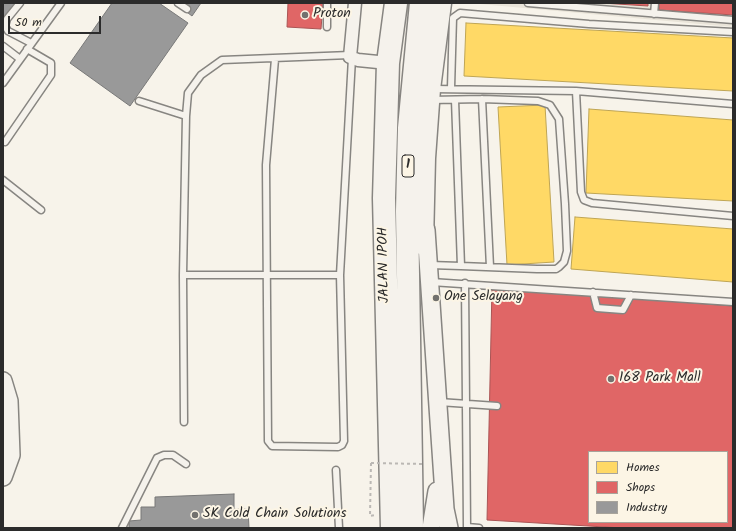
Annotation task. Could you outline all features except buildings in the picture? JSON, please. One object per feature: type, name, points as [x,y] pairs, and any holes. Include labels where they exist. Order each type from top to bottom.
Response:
[{"type":"highway","name":"JALAN IPOH","points":[[392,528],[384,198],[388,63],[396,3]]},
{"type":"highway","name":"JALAN IPOH","points":[[412,528],[407,211],[409,128],[421,3]]},
{"type":"highway","points":[[408,329],[420,296],[423,186],[429,94],[446,8]]},
{"type":"street","points":[[355,3],[351,57],[388,63]]},
{"type":"street","points":[[423,186],[445,509],[449,528]]},
{"type":"street","points":[[3,381],[10,401],[11,455],[3,477]]},
{"type":"street","points":[[431,528],[442,463]]},
{"type":"lane","points":[[20,3],[7,19],[5,26],[8,31],[31,43]]},
{"type":"lane","points":[[3,83],[61,3]]},
{"type":"lane","points":[[178,3],[187,10]]},
{"type":"lane","points":[[327,3],[327,27]]},
{"type":"lane","points":[[528,3],[733,20]]},
{"type":"lane","points":[[654,14],[655,3]]},
{"type":"lane","points":[[446,8],[460,13],[589,24],[733,32]]},
{"type":"lane","points":[[446,8],[452,30],[451,88]]},
{"type":"lane","points":[[3,46],[20,60]]},
{"type":"lane","points":[[5,142],[51,76],[51,63],[27,49]]},
{"type":"lane","points":[[184,422],[182,275],[186,116],[188,93],[201,75],[222,60],[276,58],[351,57],[340,275],[344,441],[342,445],[338,447],[272,446],[268,441],[266,165],[276,58]]},
{"type":"lane","points":[[429,94],[451,88],[576,91],[733,104]]},
{"type":"lane","points":[[576,91],[580,192],[584,200],[592,203],[733,216]]},
{"type":"lane","points":[[428,265],[550,269],[559,267],[564,262],[567,251],[559,119],[550,105],[538,101],[482,99],[455,100],[429,94]]},
{"type":"lane","points":[[482,99],[490,267]]},
{"type":"lane","points":[[455,100],[461,266]]},
{"type":"lane","points":[[140,101],[186,116]]},
{"type":"lane","points":[[3,180],[41,210]]},
{"type":"lane","points":[[182,275],[340,275]]},
{"type":"lane","points":[[429,282],[501,285],[733,302]]},
{"type":"lane","points":[[465,283],[467,527],[479,528]]},
{"type":"lane","points":[[593,292],[597,308],[623,310],[631,295]]},
{"type":"lane","points":[[438,402],[498,406]]},
{"type":"lane","points":[[122,528],[157,458],[164,455],[173,455],[186,464]]},
{"type":"lane","points":[[336,470],[339,528]]},
{"type":"path","points":[[371,495],[371,463],[423,464]]},
{"type":"shaded area","points":[[469,3],[733,3],[733,27]]},
{"type":"place","name":"Proton","points":[[305,15]]},
{"type":"place","name":"One Selayang","points":[[436,298]]},
{"type":"place","name":"168 Park Mall","points":[[611,379]]},
{"type":"place","name":"SK Cold Chain Solutions","points":[[195,515]]}]
